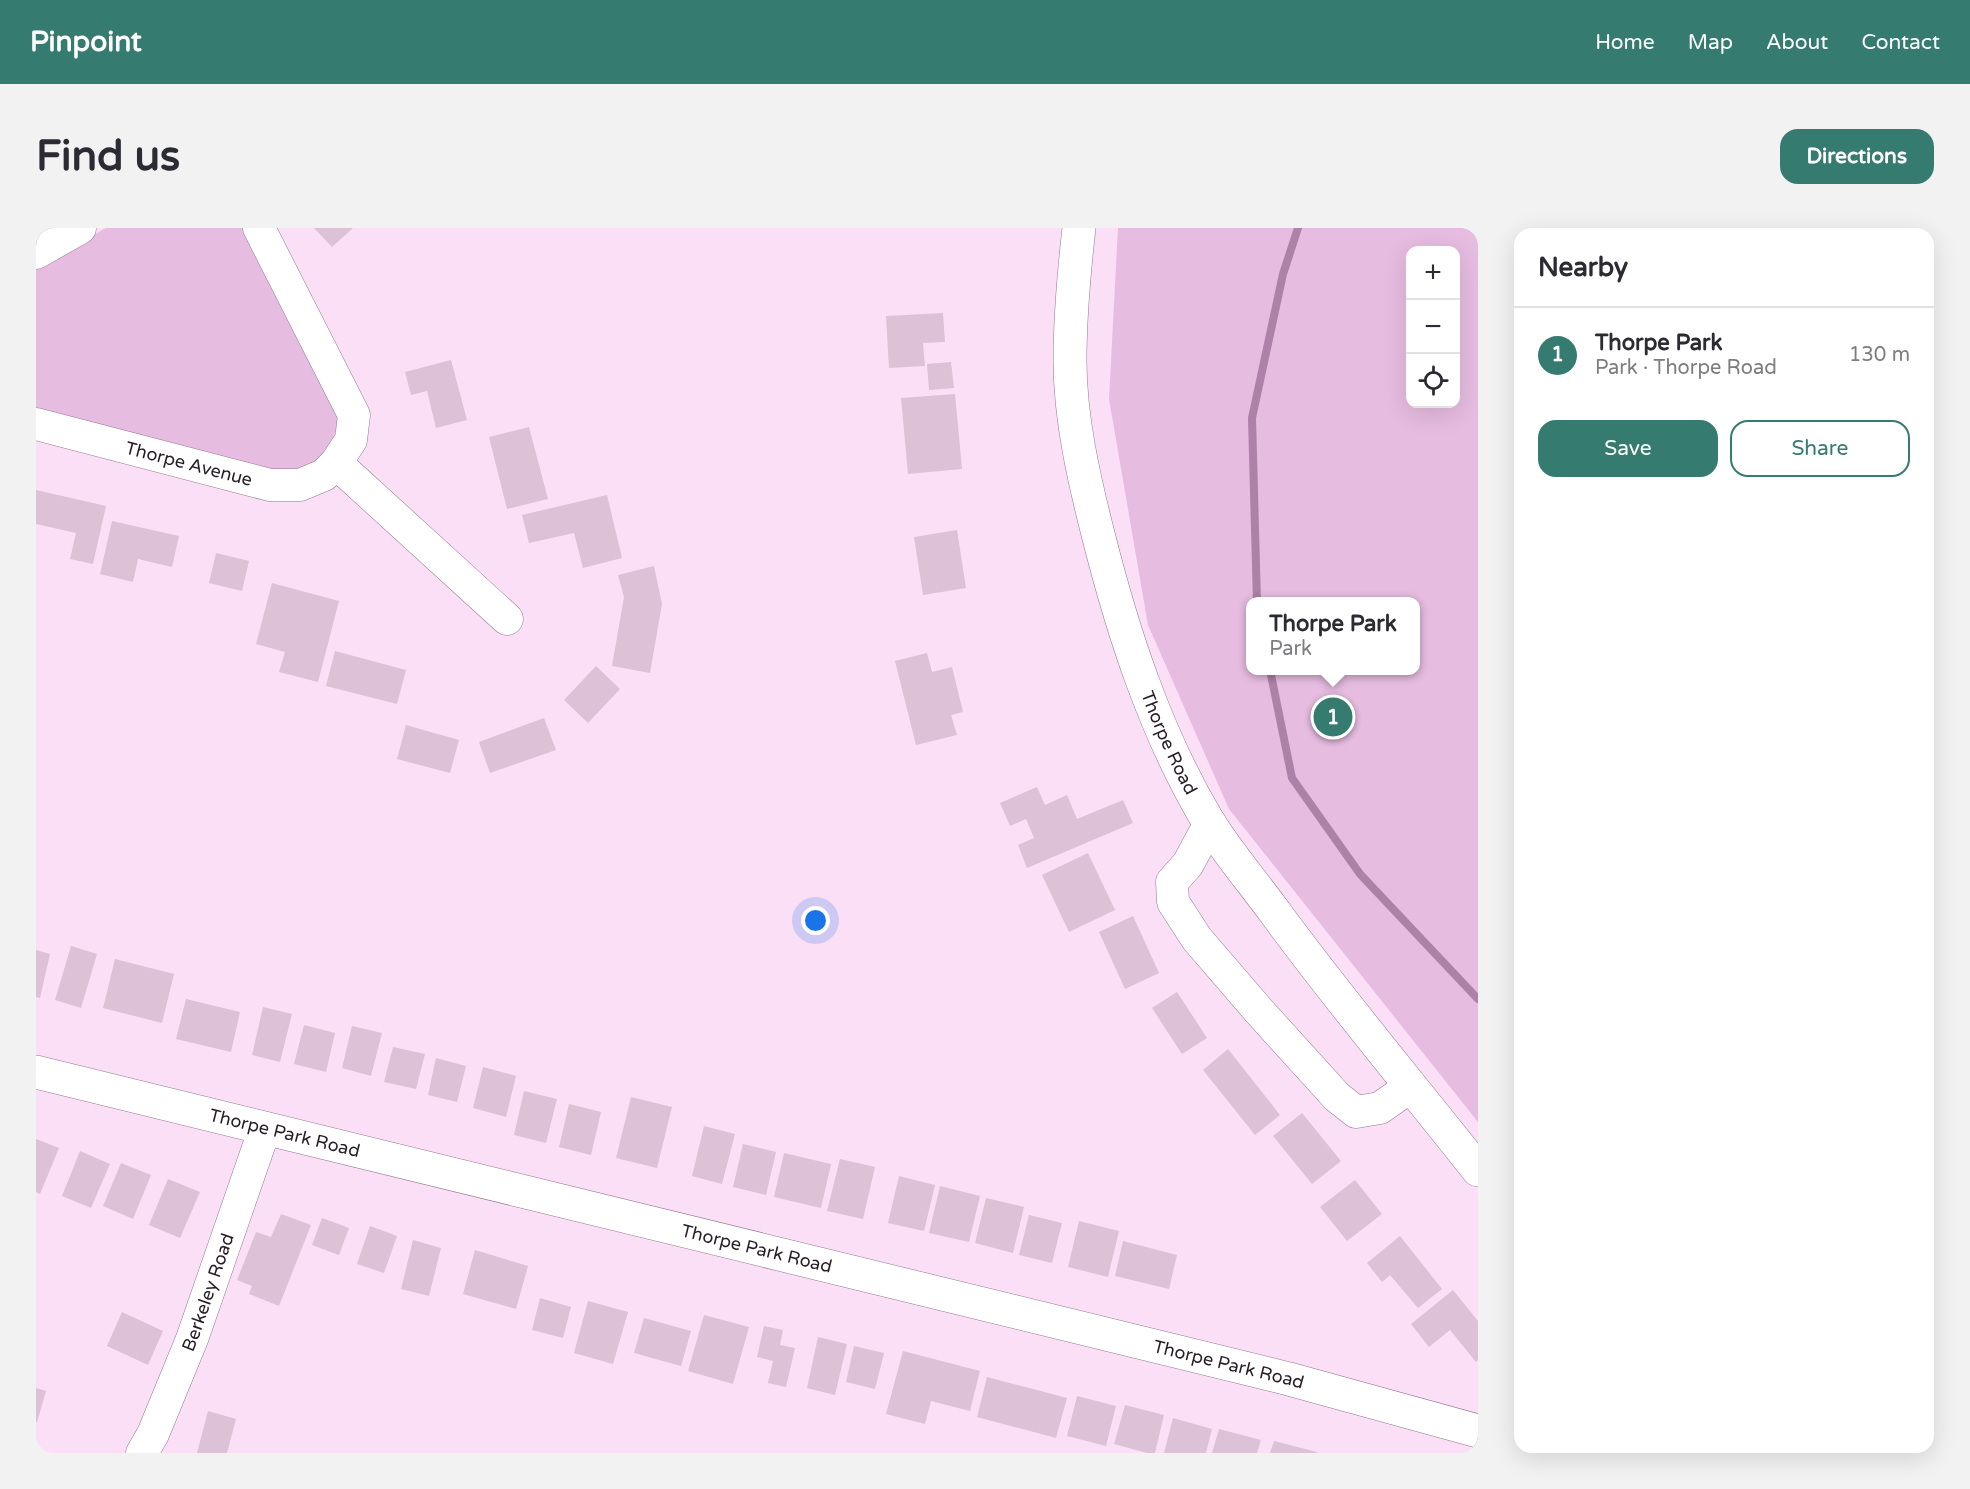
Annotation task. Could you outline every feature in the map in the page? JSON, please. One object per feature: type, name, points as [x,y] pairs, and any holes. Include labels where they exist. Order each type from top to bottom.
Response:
[{"type":"street","points":[[36,253],[80,228]]},
{"type":"street","name":"Thorpe Avenue","points":[[36,424],[270,485],[300,484],[324,475],[336,463],[351,440],[354,415],[259,228]]},
{"type":"street","name":"Thorpe Road","points":[[1079,228],[1070,361],[1073,403],[1087,490],[1111,586],[1136,666],[1173,753],[1210,824],[1311,961],[1478,1170]]},
{"type":"street","points":[[336,463],[507,619]]},
{"type":"street","points":[[1210,824],[1188,864],[1172,882],[1173,902],[1197,939],[1329,1088],[1356,1112],[1380,1108],[1411,1086]]},
{"type":"street","name":"Thorpe Park Road","points":[[36,1072],[1289,1379],[1478,1431]]},
{"type":"street","name":"Berkeley Road","points":[[142,1453],[153,1434],[192,1339],[265,1128]]},
{"type":"shaded area","points":[[106,228],[245,228],[336,401],[338,423],[332,443],[321,461],[301,474],[276,476],[36,412],[36,268]]},
{"type":"shaded area","points":[[1118,228],[1478,228],[1478,1122],[1229,809],[1148,625],[1109,399]]},
{"type":"building","points":[[314,228],[353,228],[332,247]]},
{"type":"building","points":[[943,313],[945,342],[923,343],[925,366],[889,368],[886,316]]},
{"type":"building","points":[[451,360],[467,420],[436,428],[427,391],[411,395],[405,372]]},
{"type":"building","points":[[951,362],[954,388],[929,390],[927,364]]},
{"type":"building","points":[[955,394],[962,469],[908,474],[901,398]]},
{"type":"building","points":[[529,427],[548,499],[507,509],[489,437]]},
{"type":"building","points":[[36,490],[106,506],[93,564],[70,559],[76,533],[36,524]]},
{"type":"building","points":[[607,495],[622,558],[583,568],[574,533],[529,543],[522,515]]},
{"type":"building","points":[[112,521],[179,536],[172,567],[138,559],[133,582],[100,574]]},
{"type":"building","points":[[957,530],[966,588],[923,595],[914,537]]},
{"type":"building","points":[[216,553],[249,561],[242,591],[209,583]]},
{"type":"building","points":[[654,566],[662,604],[650,673],[612,666],[624,597],[618,575]]},
{"type":"building","points":[[272,583],[339,601],[318,682],[279,672],[285,652],[256,644]]},
{"type":"building","points":[[335,651],[406,670],[397,704],[326,686]]},
{"type":"building","points":[[927,653],[932,672],[952,667],[963,712],[951,715],[957,735],[916,745],[895,661]]},
{"type":"building","points":[[596,666],[620,689],[588,723],[564,700]]},
{"type":"building","points":[[544,718],[556,750],[490,773],[479,742]]},
{"type":"building","points":[[406,725],[459,740],[450,773],[397,759]]},
{"type":"building","points":[[1037,787],[1045,805],[1067,795],[1077,819],[1123,800],[1133,823],[1027,868],[1018,845],[1034,838],[1026,819],[1010,826],[1000,803]]},
{"type":"building","points":[[1088,853],[1115,910],[1069,932],[1042,875]]},
{"type":"building","points":[[1133,916],[1159,973],[1125,989],[1099,932]]},
{"type":"building","points":[[71,946],[97,954],[81,1008],[55,1000]]},
{"type":"building","points":[[36,950],[50,954],[40,998],[36,997]]},
{"type":"building","points":[[115,959],[174,974],[162,1023],[103,1008]]},
{"type":"building","points":[[1177,992],[1207,1038],[1182,1054],[1152,1008]]},
{"type":"building","points":[[186,999],[240,1012],[231,1052],[176,1039]]},
{"type":"building","points":[[263,1007],[292,1014],[280,1062],[252,1055]]},
{"type":"building","points":[[304,1025],[335,1033],[326,1072],[294,1064]]},
{"type":"building","points":[[352,1026],[382,1033],[371,1076],[342,1068]]},
{"type":"building","points":[[393,1047],[425,1054],[416,1089],[384,1082]]},
{"type":"building","points":[[1228,1049],[1280,1115],[1255,1135],[1203,1070]]},
{"type":"building","points":[[436,1058],[466,1066],[457,1102],[428,1095]]},
{"type":"building","points":[[483,1067],[516,1076],[506,1117],[473,1108]]},
{"type":"building","points":[[524,1091],[557,1099],[546,1143],[514,1135]]},
{"type":"building","points":[[631,1097],[672,1107],[657,1168],[616,1158]]},
{"type":"building","points":[[569,1104],[601,1112],[591,1155],[559,1147]]},
{"type":"building","points":[[1302,1113],[1341,1161],[1312,1184],[1273,1136]]},
{"type":"building","points":[[704,1126],[735,1134],[722,1184],[692,1176]]},
{"type":"building","points":[[36,1139],[59,1148],[40,1194],[36,1192]]},
{"type":"building","points":[[743,1144],[776,1152],[766,1195],[733,1187]]},
{"type":"building","points":[[80,1151],[110,1164],[91,1208],[62,1196]]},
{"type":"building","points":[[784,1153],[831,1164],[821,1208],[774,1197]]},
{"type":"building","points":[[840,1159],[875,1167],[863,1219],[827,1211]]},
{"type":"building","points":[[121,1163],[151,1175],[133,1219],[103,1206]]},
{"type":"building","points":[[899,1176],[935,1185],[924,1231],[888,1223]]},
{"type":"building","points":[[168,1179],[200,1192],[180,1238],[149,1225]]},
{"type":"building","points":[[1355,1180],[1382,1214],[1347,1241],[1320,1207]]},
{"type":"building","points":[[940,1186],[980,1196],[969,1242],[929,1233]]},
{"type":"building","points":[[986,1198],[1024,1207],[1013,1253],[975,1243]]},
{"type":"building","points":[[281,1214],[311,1225],[279,1306],[249,1294],[252,1286],[237,1280],[256,1232],[271,1237]]},
{"type":"building","points":[[1029,1215],[1062,1223],[1052,1263],[1019,1255]]},
{"type":"building","points":[[322,1218],[349,1228],[339,1255],[312,1245]]},
{"type":"building","points":[[1079,1221],[1119,1231],[1108,1277],[1068,1267]]},
{"type":"building","points":[[370,1226],[397,1236],[384,1273],[357,1264]]},
{"type":"building","points":[[1400,1236],[1442,1289],[1418,1308],[1390,1275],[1382,1282],[1367,1263]]},
{"type":"building","points":[[413,1240],[441,1248],[429,1296],[401,1289]]},
{"type":"building","points":[[1123,1241],[1177,1255],[1169,1289],[1115,1276]]},
{"type":"building","points":[[475,1250],[528,1266],[516,1309],[463,1294]]},
{"type":"building","points":[[1453,1290],[1478,1321],[1478,1360],[1476,1362],[1450,1330],[1429,1347],[1411,1324]]},
{"type":"building","points":[[540,1298],[571,1307],[563,1338],[532,1330]]},
{"type":"building","points":[[588,1301],[628,1312],[613,1364],[574,1353]]},
{"type":"building","points":[[122,1312],[163,1331],[148,1365],[107,1346]]},
{"type":"building","points":[[704,1315],[749,1327],[733,1384],[688,1371]]},
{"type":"building","points":[[644,1318],[691,1331],[681,1366],[634,1353]]},
{"type":"building","points":[[764,1326],[783,1330],[780,1345],[795,1348],[786,1387],[768,1383],[773,1361],[757,1357]]},
{"type":"building","points":[[818,1337],[847,1344],[835,1395],[807,1388]]},
{"type":"building","points":[[854,1346],[884,1353],[875,1389],[846,1382]]},
{"type":"building","points":[[903,1351],[980,1371],[970,1411],[931,1401],[925,1424],[886,1414]]},
{"type":"building","points":[[987,1377],[1067,1398],[1056,1438],[977,1417]]},
{"type":"building","points":[[36,1388],[46,1391],[37,1422],[36,1422]]},
{"type":"building","points":[[1077,1396],[1116,1406],[1106,1446],[1067,1436]]},
{"type":"building","points":[[1125,1405],[1164,1415],[1155,1453],[1114,1444]]},
{"type":"building","points":[[208,1411],[236,1419],[227,1453],[197,1453]]},
{"type":"building","points":[[1173,1418],[1212,1429],[1206,1453],[1164,1453]]},
{"type":"building","points":[[1219,1429],[1261,1440],[1257,1453],[1212,1453]]},
{"type":"building","points":[[1274,1441],[1317,1452],[1317,1453],[1270,1453]]},
{"type":"waterway","points":[[1257,597],[1252,418],[1283,274],[1298,228]]},
{"type":"waterway","points":[[1271,675],[1292,778],[1360,874],[1478,999]]},
{"type":"place","name":"Thorpe Park","points":[[1333,717]]}]
